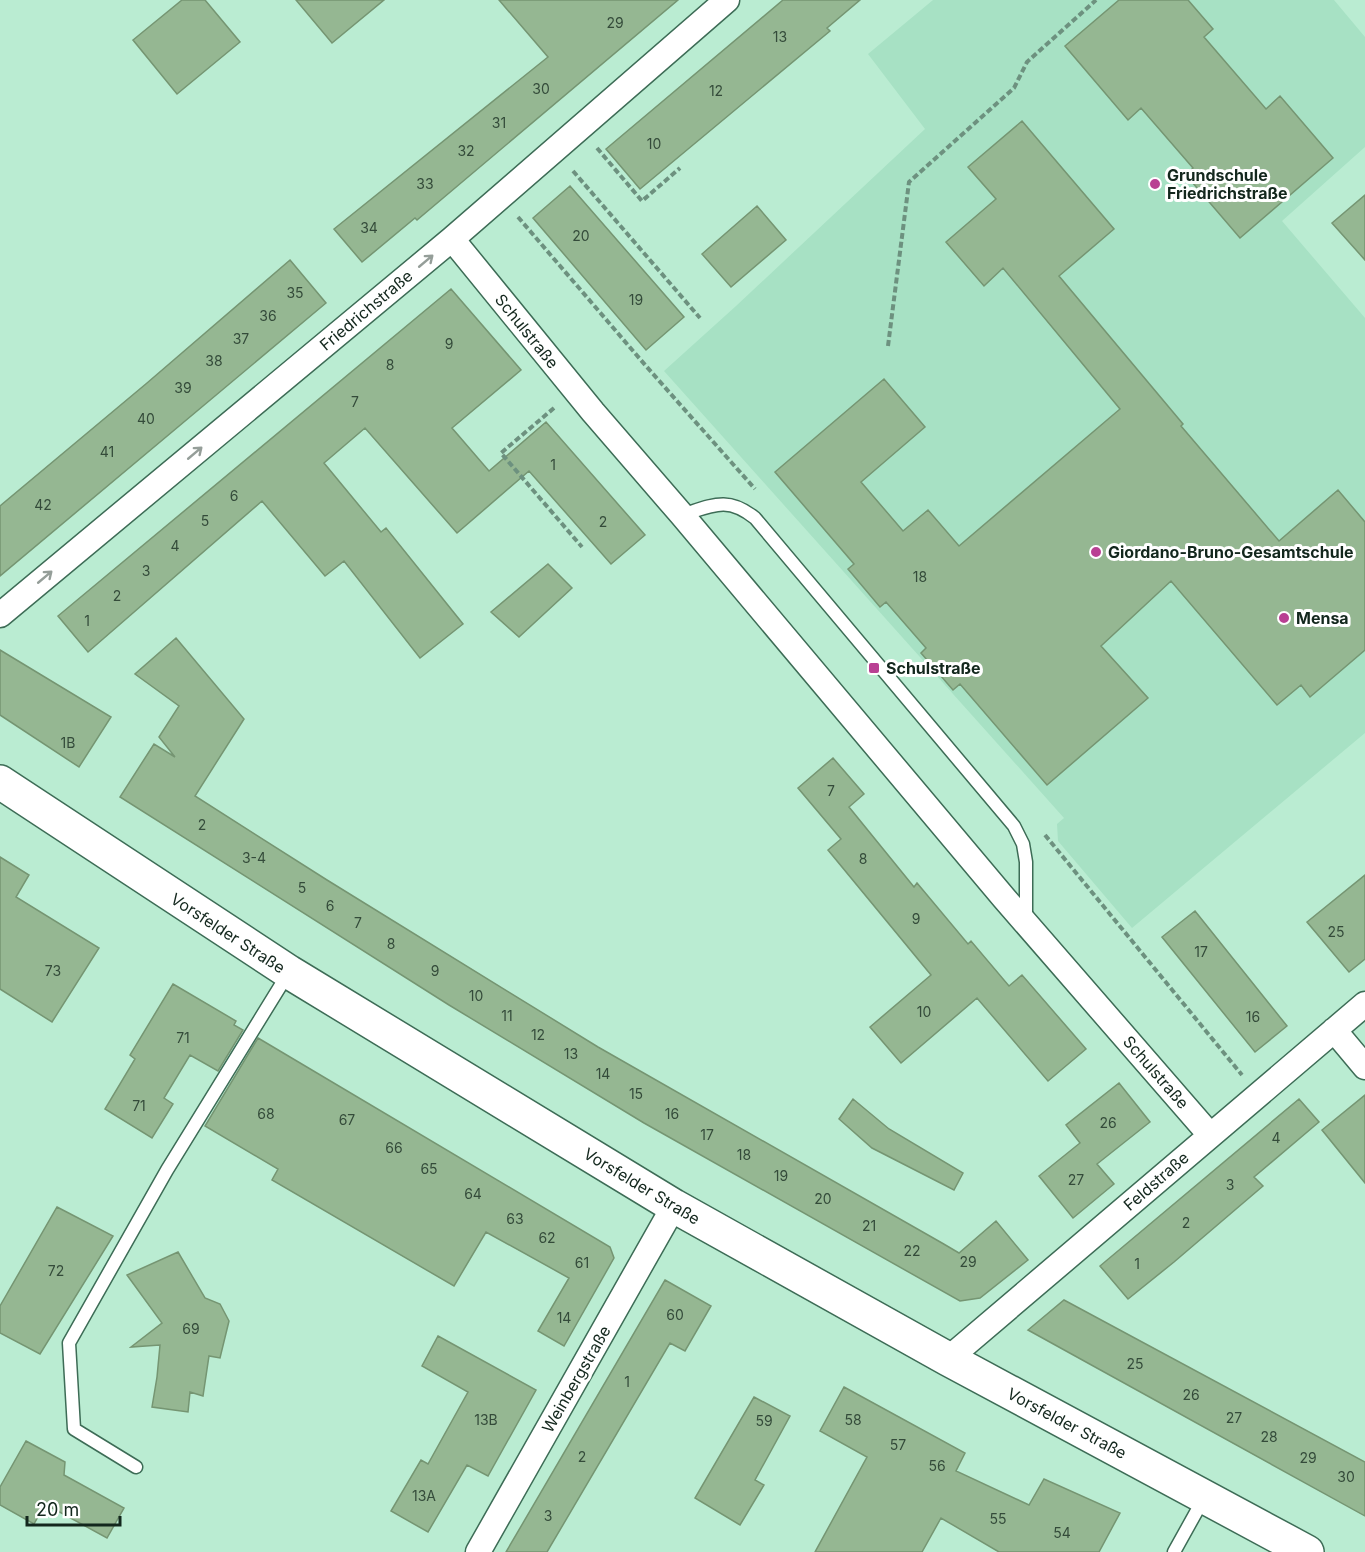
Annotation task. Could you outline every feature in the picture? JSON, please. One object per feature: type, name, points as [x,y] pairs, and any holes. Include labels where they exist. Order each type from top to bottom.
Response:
[{"type":"main road","name":"Vorsfelder Straße","points":[[0,782],[289,972],[674,1206],[948,1359],[1307,1552]]},
{"type":"street","name":"Friedrichstraße","points":[[0,615],[452,239],[579,128],[713,4]]},
{"type":"street","name":"Schulstraße","points":[[452,239],[576,390],[1026,923],[1210,1135]]},
{"type":"street","name":"Feldstraße","points":[[948,1359],[1365,1004]]},
{"type":"street","points":[[1334,1030],[1365,1067]]},
{"type":"street","name":"Weinbergstraße","points":[[478,1552],[674,1206]]},
{"type":"lane","points":[[682,515],[720,504],[741,507],[755,518],[1014,826],[1023,844],[1026,862],[1026,923]]},
{"type":"lane","points":[[136,1467],[74,1429],[69,1343],[168,1170],[289,972]]},
{"type":"lane","points":[[1174,1552],[1205,1497]]},
{"type":"path","points":[[888,346],[909,182],[1014,88],[1027,62],[1096,0]]},
{"type":"path","points":[[579,128],[642,201],[680,168]]},
{"type":"path","points":[[554,150],[700,318]]},
{"type":"path","points":[[576,390],[501,453],[582,547]]},
{"type":"shaded area","name":"Giordano-Bruno-Gesamtschule","points":[[933,0],[1334,0],[1365,37],[1365,147],[1282,221],[1365,318],[1365,733],[1132,928],[1058,841],[1057,824],[1064,818],[664,371],[925,129],[868,54]]},
{"type":"building","points":[[182,0],[205,0],[240,42],[177,94],[133,40]]},
{"type":"building","points":[[296,0],[384,0],[332,43]]},
{"type":"building","points":[[499,0],[678,0],[417,220],[415,218],[362,262],[334,229],[548,57]]},
{"type":"building","points":[[783,0],[860,0],[827,28],[830,31],[640,189],[606,149]]},
{"type":"building","points":[[1119,0],[1188,0],[1213,29],[1204,37],[1266,109],[1280,96],[1333,158],[1240,238],[1186,175],[1193,168],[1141,108],[1128,120],[1065,46]]},
{"type":"building","points":[[1022,121],[1114,229],[1059,276],[1183,424],[1181,426],[1279,541],[1338,490],[1365,522],[1365,650],[1310,697],[1301,685],[1277,705],[1171,581],[1101,646],[1148,698],[1047,785],[960,684],[953,690],[921,653],[926,648],[886,602],[880,607],[848,569],[854,564],[775,472],[884,379],[925,427],[861,482],[903,531],[928,510],[959,546],[1120,409],[1003,268],[984,286],[946,242],[996,199],[968,167]]},
{"type":"building","points":[[570,186],[684,317],[646,350],[533,218]]},
{"type":"building","points":[[1365,195],[1365,260],[1332,223]]},
{"type":"building","points":[[757,206],[786,240],[731,287],[702,254]]},
{"type":"building","points":[[290,260],[326,303],[0,576],[0,506]]},
{"type":"building","points":[[451,289],[521,370],[452,428],[489,471],[546,422],[645,535],[611,564],[529,471],[457,533],[365,428],[324,463],[381,532],[386,528],[463,624],[420,658],[344,561],[325,576],[262,501],[88,652],[58,616]]},
{"type":"building","points":[[548,564],[572,588],[519,637],[491,612]]},
{"type":"building","points":[[176,638],[244,719],[195,796],[598,1047],[959,1253],[996,1221],[1028,1260],[980,1298],[960,1301],[644,1123],[449,1005],[120,797],[154,744],[175,757],[159,737],[179,706],[135,674]]},
{"type":"building","points":[[0,650],[111,717],[79,767],[0,715]]},
{"type":"building","points":[[833,758],[864,794],[849,807],[914,887],[917,883],[968,944],[971,941],[1009,986],[1022,975],[1086,1049],[1048,1081],[977,998],[901,1063],[870,1027],[931,975],[828,850],[841,839],[798,788]]},
{"type":"building","points":[[0,857],[29,875],[16,897],[99,948],[52,1022],[0,989]]},
{"type":"building","points":[[1365,875],[1365,959],[1349,972],[1307,922]]},
{"type":"building","points":[[1195,911],[1287,1026],[1255,1052],[1162,937]]},
{"type":"building","points":[[173,984],[236,1021],[234,1025],[243,1030],[218,1071],[190,1055],[164,1098],[173,1104],[152,1138],[105,1109],[135,1059],[130,1055]]},
{"type":"building","points":[[258,1038],[610,1247],[614,1258],[564,1346],[538,1331],[569,1278],[486,1232],[454,1286],[272,1180],[278,1169],[205,1126]]},
{"type":"building","points":[[1119,1083],[1150,1122],[1097,1164],[1114,1184],[1073,1218],[1039,1176],[1080,1143],[1066,1125]]},
{"type":"building","points":[[1365,1095],[1365,1183],[1322,1130]]},
{"type":"building","points":[[853,1099],[889,1129],[963,1173],[954,1190],[872,1148],[839,1119]]},
{"type":"building","points":[[1299,1099],[1319,1122],[1254,1177],[1263,1186],[1128,1299],[1100,1266]]},
{"type":"building","points":[[57,1207],[113,1236],[40,1354],[0,1333],[0,1306]]},
{"type":"building","points":[[178,1252],[205,1298],[220,1304],[229,1321],[220,1358],[209,1356],[203,1396],[190,1392],[188,1412],[152,1407],[160,1345],[131,1347],[162,1323],[127,1275]]},
{"type":"building","points":[[665,1280],[711,1306],[685,1351],[670,1343],[547,1552],[506,1552]]},
{"type":"building","points":[[1064,1300],[1365,1462],[1365,1516],[1028,1330]]},
{"type":"building","points":[[438,1336],[536,1390],[488,1476],[467,1465],[428,1532],[391,1511],[421,1460],[428,1464],[468,1392],[422,1366]]},
{"type":"building","points":[[844,1387],[965,1453],[956,1471],[1029,1505],[1044,1479],[1120,1513],[1099,1552],[999,1552],[941,1518],[922,1552],[815,1552],[867,1457],[820,1431]]},
{"type":"building","points":[[754,1397],[790,1416],[755,1480],[764,1485],[740,1525],[695,1498]]},
{"type":"building","points":[[26,1441],[65,1462],[64,1475],[124,1508],[107,1538],[45,1504],[34,1524],[0,1505],[0,1487]]},
{"type":"place","name":"Grundschule Friedrichstraße","points":[[1155,184]]},
{"type":"place","name":"Giordano-Bruno-Gesamtschule","points":[[1096,552]]},
{"type":"place","name":"Mensa","points":[[1284,618]]},
{"type":"place","name":"Schulstraße","points":[[874,668]]}]
